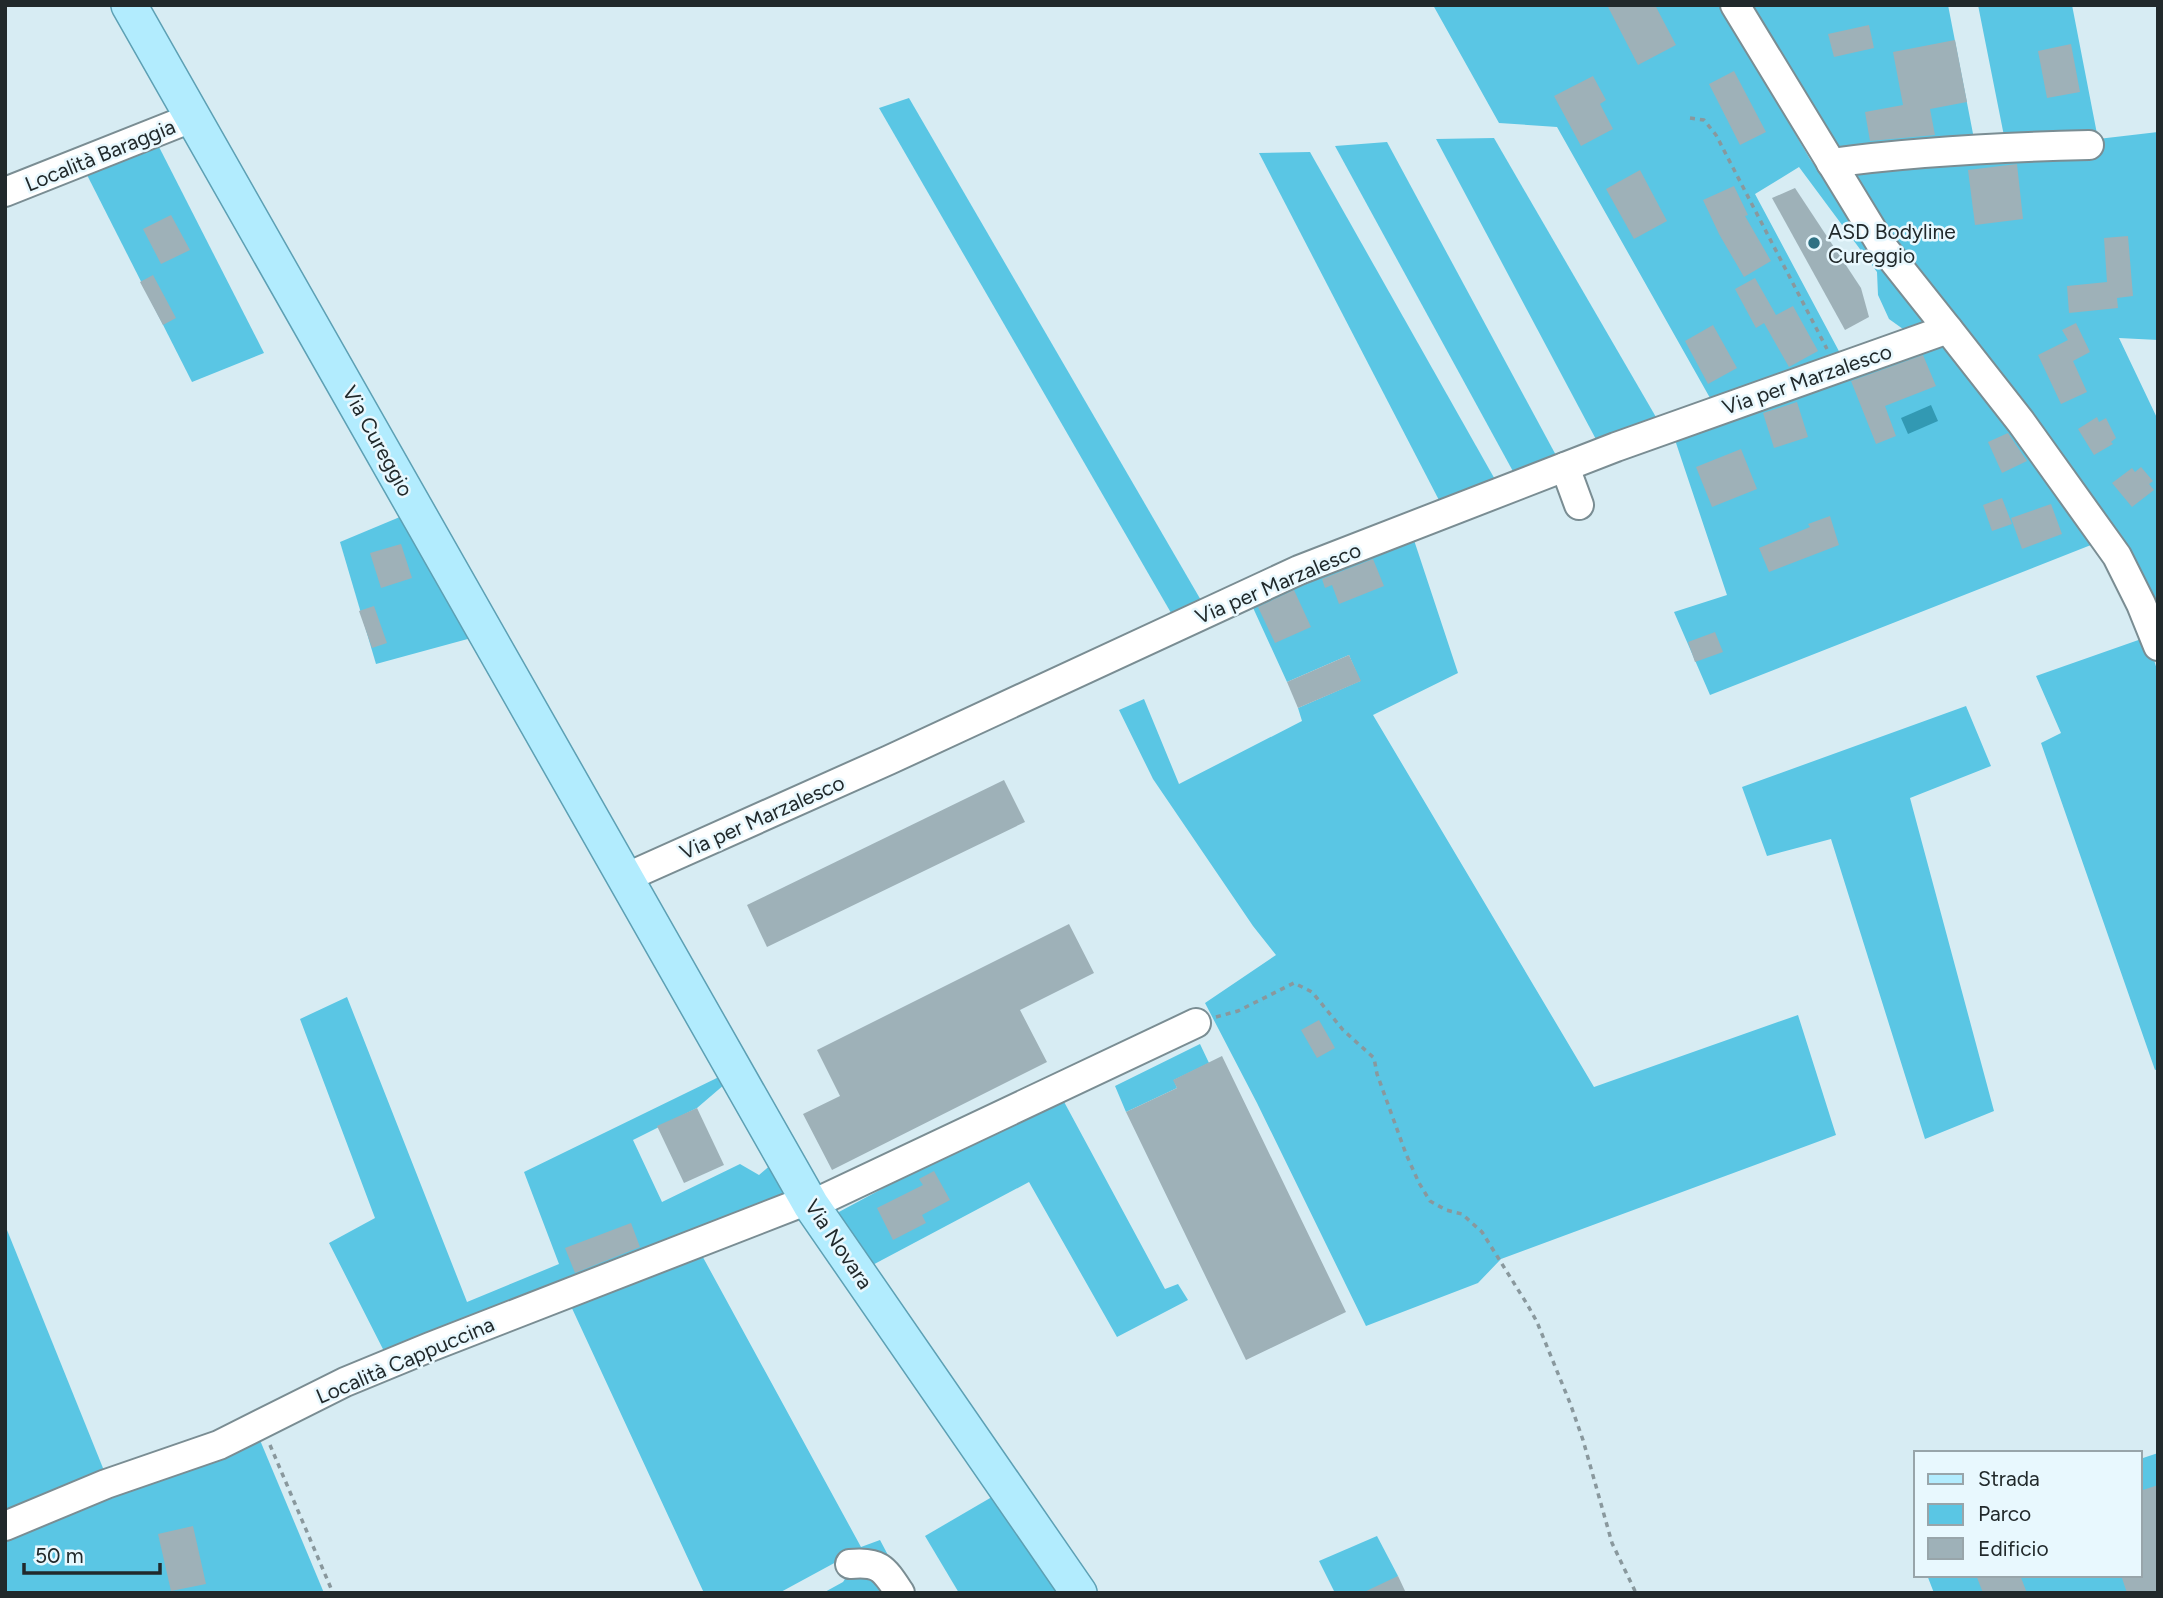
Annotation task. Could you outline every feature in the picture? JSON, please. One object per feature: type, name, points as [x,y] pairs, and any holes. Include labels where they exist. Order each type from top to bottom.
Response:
[{"type":"main road","name":"Via Cureggio","points":[[130,5],[625,878]]},
{"type":"main road","name":"Via Novara","points":[[625,878],[810,1202],[1079,1593]]},
{"type":"street","points":[[1735,5],[1882,246],[2021,422],[2117,556],[2158,646]]},
{"type":"street","name":"Località Baraggia","points":[[5,192],[194,117]]},
{"type":"street","points":[[1830,163],[1904,154],[2003,147],[2090,145]]},
{"type":"street","name":"Via per Marzalesco","points":[[625,878],[889,760],[1299,570],[1565,467],[1948,329]]},
{"type":"street","points":[[1565,467],[1579,505]]},
{"type":"street","name":"Località Cappuccina","points":[[5,1526],[106,1483],[219,1445],[345,1382],[430,1347],[810,1202],[1196,1023]]},
{"type":"street","points":[[850,1564],[869,1562],[883,1570],[900,1593]]},
{"type":"path","points":[[1690,118],[1704,120],[1722,146],[1826,344],[1829,357],[1827,372]]},
{"type":"path","points":[[1196,1023],[1238,1011],[1294,983],[1312,992],[1343,1030],[1374,1058],[1377,1074],[1406,1154],[1424,1192],[1430,1201],[1446,1210],[1462,1214],[1482,1232],[1537,1322],[1574,1415],[1612,1543],[1636,1593]]},
{"type":"path","points":[[260,1424],[333,1593]]},
{"type":"green space","points":[[1433,5],[1723,5],[1810,159],[1930,326],[1910,334],[1889,319],[1878,295],[1877,272],[1799,167],[1755,194],[1841,355],[1714,405],[1557,127],[1499,123]]},
{"type":"green space","points":[[1741,5],[1948,5],[1975,144],[2005,141],[1978,5],[2072,5],[2098,139],[2158,132],[2158,340],[2119,338],[2158,420],[2158,626],[1953,331]]},
{"type":"green space","points":[[909,98],[1202,602],[1174,618],[879,108]]},
{"type":"green space","points":[[1494,138],[1660,424],[1599,445],[1436,139]]},
{"type":"green space","points":[[1387,142],[1558,459],[1515,475],[1335,146]]},
{"type":"green space","points":[[157,143],[264,353],[192,382],[84,169]]},
{"type":"green space","points":[[1310,152],[1497,483],[1441,504],[1259,153]]},
{"type":"green space","points":[[1940,341],[2019,435],[2096,543],[1710,695],[1674,612],[1727,595],[1673,434]]},
{"type":"green space","points":[[407,514],[475,637],[376,664],[340,542]]},
{"type":"green space","points":[[1411,531],[1458,673],[1373,715],[1594,1087],[1798,1015],[1836,1135],[1501,1259],[1478,1283],[1366,1326],[1205,1003],[1276,955],[1253,926],[1153,779],[1119,710],[1144,699],[1179,784],[1302,721],[1298,708],[1360,681],[1349,655],[1287,682],[1249,599]]},
{"type":"green space","points":[[2147,637],[2158,673],[2158,1069],[2155,1070],[2041,743],[2061,733],[2036,676]]},
{"type":"green space","points":[[1966,706],[1991,766],[1910,798],[1994,1111],[1925,1139],[1831,839],[1767,856],[1742,787]]},
{"type":"green space","points":[[347,997],[467,1302],[559,1264],[524,1172],[723,1075],[725,1084],[697,1108],[633,1140],[662,1202],[740,1164],[759,1175],[774,1162],[793,1198],[387,1357],[329,1243],[375,1218],[300,1019]]},
{"type":"green space","points":[[1200,1044],[1209,1063],[1174,1080],[1177,1088],[1126,1112],[1115,1086]]},
{"type":"green space","points":[[1062,1098],[1165,1289],[1178,1284],[1188,1300],[1117,1337],[1029,1182],[865,1269],[837,1213],[999,1126]]},
{"type":"green space","points":[[5,1225],[107,1478],[5,1520]]},
{"type":"green space","points":[[699,1250],[861,1547],[880,1540],[908,1593],[838,1561],[779,1593],[704,1593],[570,1304]]},
{"type":"green space","points":[[257,1433],[324,1593],[5,1593],[5,1531]]},
{"type":"green space","points":[[2158,1453],[2158,1593],[1934,1593],[1928,1577],[2142,1577],[2142,1458]]},
{"type":"green space","points":[[997,1494],[1063,1593],[959,1593],[925,1536]]},
{"type":"green space","points":[[1377,1536],[1398,1576],[1383,1593],[1335,1593],[1319,1561]]},
{"type":"green space","points":[[869,1569],[894,1593],[823,1593],[843,1582],[851,1570]]},
{"type":"shaded area","points":[[1931,405],[1938,421],[1908,434],[1901,418]]},
{"type":"building","points":[[1607,5],[1655,5],[1676,45],[1638,65]]},
{"type":"building","points":[[1869,25],[1874,48],[1834,57],[1828,34]]},
{"type":"building","points":[[1955,40],[1967,102],[1930,109],[1935,135],[1870,141],[1865,112],[1903,105],[1893,52]]},
{"type":"building","points":[[2071,44],[2080,92],[2047,98],[2038,51]]},
{"type":"building","points":[[1734,71],[1766,132],[1740,145],[1709,84]]},
{"type":"building","points":[[1593,76],[1606,100],[1600,104],[1613,129],[1581,146],[1554,96]]},
{"type":"building","points":[[2017,164],[2023,219],[1975,225],[1968,170]]},
{"type":"building","points":[[1640,170],[1667,221],[1634,239],[1606,189]]},
{"type":"building","points":[[1734,186],[1748,215],[1745,216],[1771,261],[1744,277],[1703,200]]},
{"type":"building","name":"ASD Bodyline Cureggio","points":[[1795,188],[1861,288],[1869,317],[1845,330],[1772,198]]},
{"type":"building","points":[[171,215],[190,250],[161,264],[143,229]]},
{"type":"building","points":[[2128,236],[2133,296],[2117,298],[2118,308],[2069,313],[2067,286],[2107,282],[2104,238]]},
{"type":"building","points":[[153,275],[176,318],[163,325],[140,282]]},
{"type":"building","points":[[1755,278],[1776,315],[1793,306],[1818,351],[1789,367],[1764,323],[1756,328],[1735,289]]},
{"type":"building","points":[[2076,323],[2090,352],[2073,361],[2087,392],[2061,404],[2038,355],[2068,340],[2062,330]]},
{"type":"building","points":[[1713,325],[1737,368],[1708,384],[1685,341]]},
{"type":"building","points":[[1923,355],[1936,386],[1885,406],[1896,436],[1876,444],[1851,381]]},
{"type":"building","points":[[1797,402],[1808,437],[1774,448],[1763,413]]},
{"type":"building","points":[[2097,417],[2099,422],[2106,418],[2116,438],[2111,442],[2113,444],[2094,455],[2078,429]]},
{"type":"building","points":[[2008,433],[2027,461],[2002,473],[1988,442]]},
{"type":"building","points":[[1741,449],[1757,489],[1712,507],[1696,467]]},
{"type":"building","points":[[2141,467],[2153,481],[2149,484],[2154,490],[2132,507],[2112,483],[2132,468],[2135,472]]},
{"type":"building","points":[[2002,498],[2012,524],[1992,531],[1983,505]]},
{"type":"building","points":[[2051,504],[2062,534],[2022,549],[2011,518]]},
{"type":"building","points":[[1830,516],[1839,545],[1769,572],[1759,548]]},
{"type":"building","points":[[401,544],[412,578],[381,588],[370,553]]},
{"type":"building","points":[[1373,559],[1384,586],[1339,604],[1332,585],[1325,588],[1322,579]]},
{"type":"building","points":[[1294,590],[1311,627],[1275,643],[1258,607]]},
{"type":"building","points":[[374,606],[387,643],[372,648],[359,611]]},
{"type":"building","points":[[1715,632],[1723,652],[1695,662],[1688,642]]},
{"type":"building","points":[[1349,655],[1361,681],[1298,708],[1287,682]]},
{"type":"building","points":[[1004,780],[1025,822],[767,947],[747,905]]},
{"type":"building","points":[[1069,924],[1094,973],[1020,1010],[1047,1062],[832,1170],[803,1114],[840,1096],[817,1050]]},
{"type":"building","points":[[1319,1020],[1335,1048],[1317,1058],[1301,1030]]},
{"type":"building","points":[[1222,1056],[1346,1312],[1246,1360],[1126,1112],[1177,1088],[1173,1080]]},
{"type":"building","points":[[697,1108],[724,1165],[684,1183],[657,1126]]},
{"type":"building","points":[[934,1171],[950,1200],[922,1215],[926,1223],[893,1240],[877,1208],[923,1185],[919,1179]]},
{"type":"building","points":[[631,1223],[640,1247],[575,1273],[565,1248]]},
{"type":"building","points":[[2158,1485],[2158,1593],[2127,1593],[2122,1577],[2142,1577],[2142,1490]]},
{"type":"building","points":[[193,1526],[206,1584],[171,1591],[158,1534]]},
{"type":"building","points":[[1398,1576],[1406,1593],[1362,1593]]},
{"type":"building","points":[[1977,1577],[2021,1577],[2027,1593],[1983,1593]]},
{"type":"place","name":"ASD Bodyline Cureggio","points":[[1814,243]]}]
